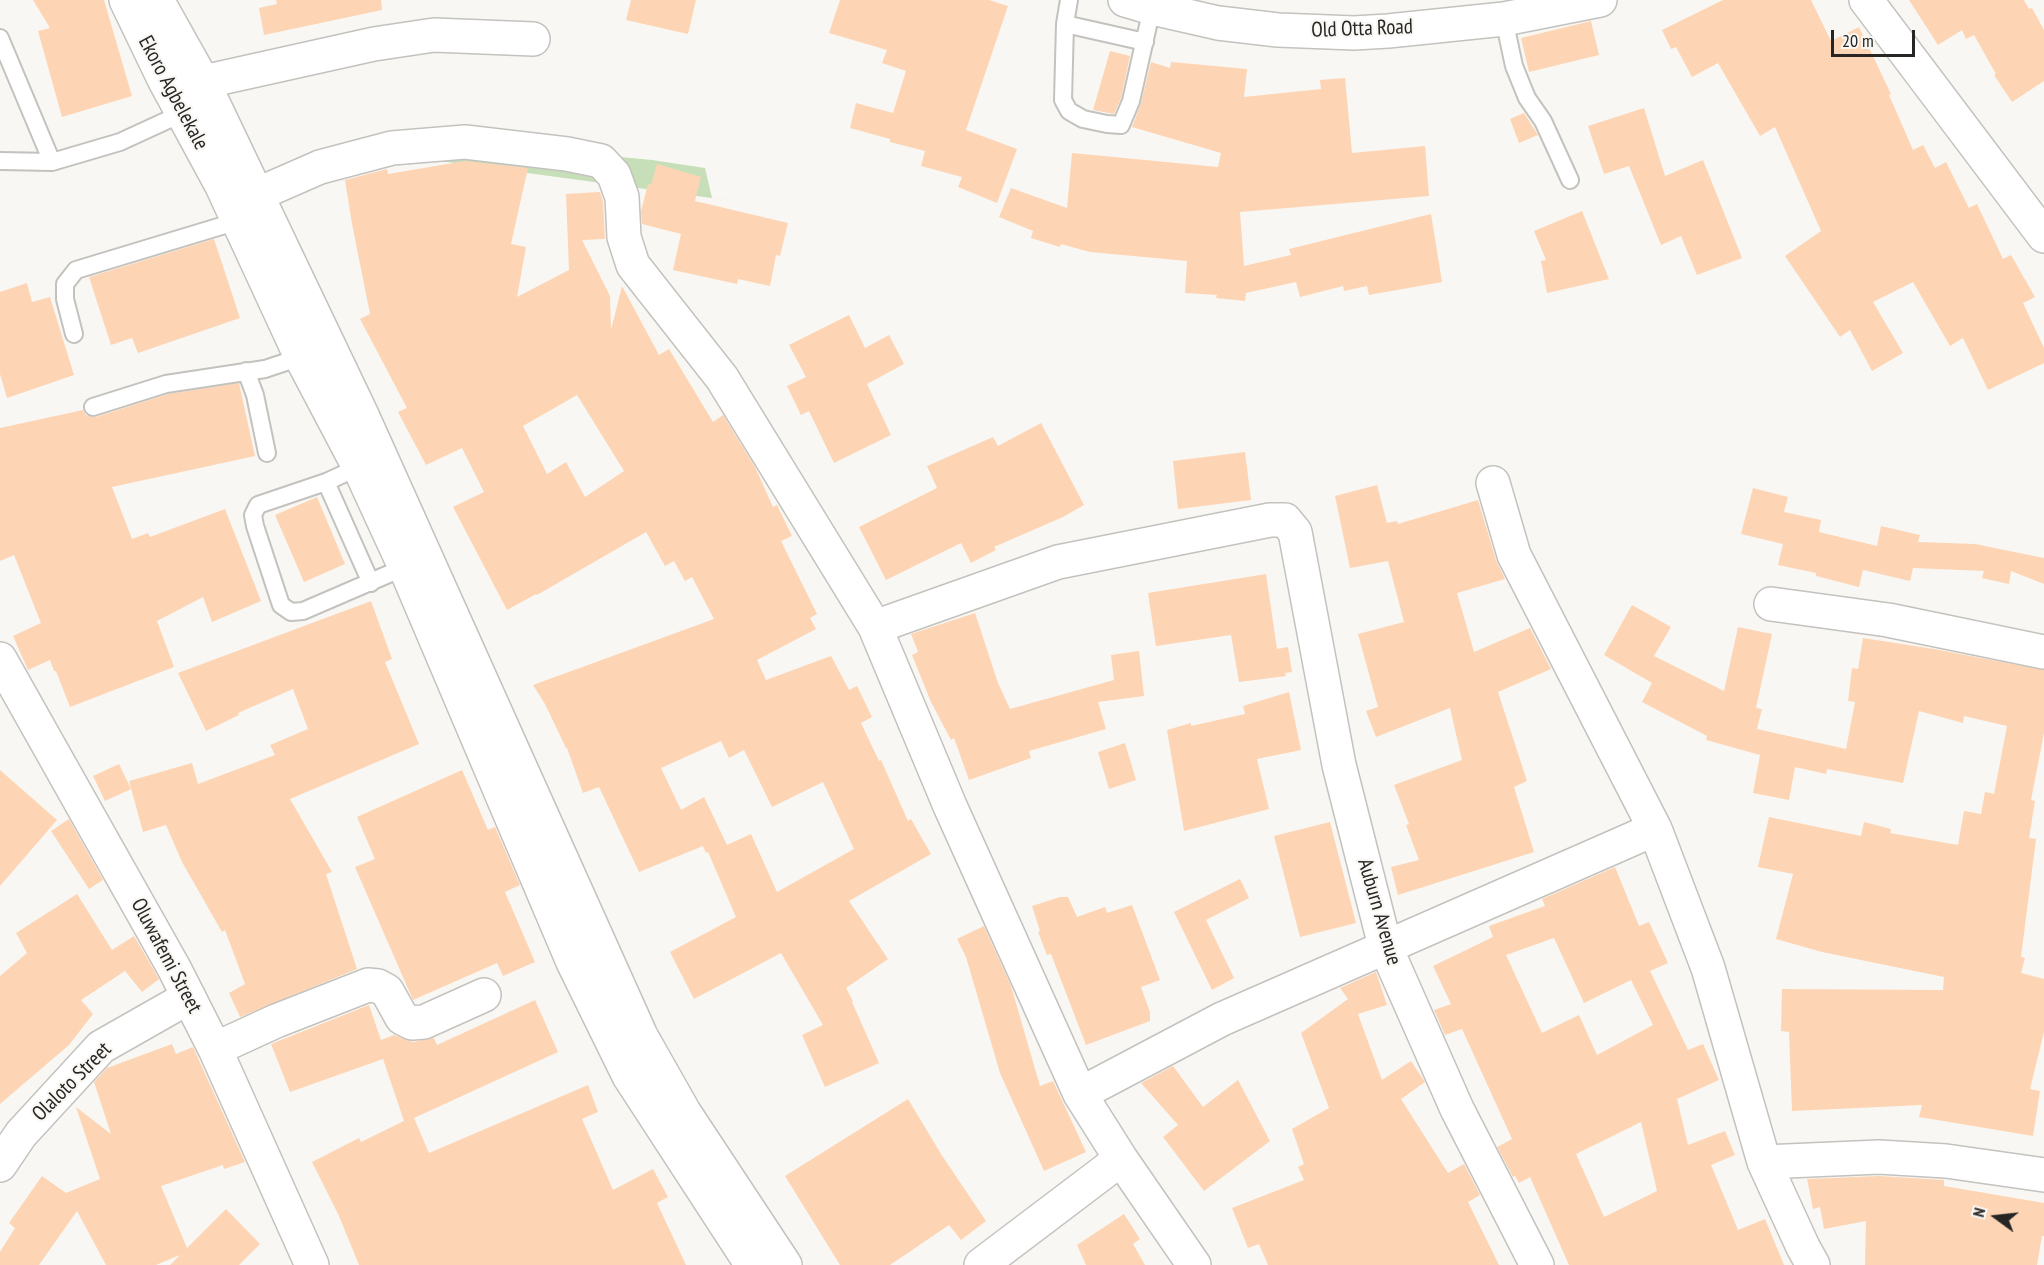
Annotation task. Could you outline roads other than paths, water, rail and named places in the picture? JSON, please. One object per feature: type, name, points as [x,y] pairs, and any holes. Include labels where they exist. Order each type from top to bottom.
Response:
[{"type":"street","name":"Ekoro Agbelekale","points":[[126,0],[165,81],[200,110],[240,192]]},
{"type":"street","points":[[157,0],[200,110],[374,44],[434,34],[533,39]]},
{"type":"street","name":"Old Otta Road","points":[[1138,4],[1218,22],[1313,32],[1388,31],[1504,20],[1600,0]]},
{"type":"street","points":[[1866,0],[2044,236]]},
{"type":"street","points":[[240,192],[392,148],[465,142],[567,154],[600,161],[614,175],[622,197],[624,237],[633,265],[723,378],[875,627],[950,806],[1080,1094],[1121,1159],[1194,1265]]},
{"type":"street","points":[[240,192],[301,357],[359,467],[405,567],[578,972],[629,1076],[723,1196],[785,1265]]},
{"type":"street","points":[[240,192],[360,413],[642,1036],[684,1112],[752,1265]]},
{"type":"street","points":[[1493,483],[1514,555],[1655,829],[1711,978],[1764,1162],[1813,1265]]},
{"type":"street","name":"Auburn Avenue","points":[[875,627],[1058,562],[1270,520],[1285,520],[1295,532],[1340,765],[1385,946],[1457,1109],[1537,1265]]},
{"type":"street","points":[[1771,604],[1888,620],[2044,652]]},
{"type":"street","name":"Oluwafemi Street","points":[[0,658],[189,997],[215,1049],[312,1265]]},
{"type":"street","points":[[1080,1094],[1222,1019],[1655,829]]},
{"type":"street","points":[[215,1049],[276,1021],[368,985],[378,986],[387,992],[402,1018],[412,1023],[424,1022],[484,995]]},
{"type":"street","name":"Olaloto Street","points":[[0,1165],[21,1134],[101,1047],[189,997]]},
{"type":"street","points":[[1764,1162],[1879,1157],[1947,1161],[2044,1175]]},
{"type":"street","points":[[981,1265],[1121,1159]]},
{"type":"lane","points":[[1069,0],[1065,24],[1063,100],[1068,111],[1083,119],[1121,125],[1131,101],[1145,42],[1138,4]]},
{"type":"lane","points":[[1504,20],[1514,66],[1527,98],[1543,121],[1570,180]]},
{"type":"lane","points":[[1065,24],[1145,42]]},
{"type":"lane","points":[[0,38],[52,162]]},
{"type":"lane","points":[[0,161],[52,162],[120,142],[200,110]]},
{"type":"lane","points":[[74,333],[64,299],[65,284],[76,270],[240,192]]},
{"type":"lane","points":[[93,407],[166,384],[265,369],[301,357]]},
{"type":"lane","points":[[246,371],[255,395],[267,453]]},
{"type":"lane","points":[[359,467],[326,482],[258,505],[254,515],[281,605],[291,612],[303,611],[405,567]]},
{"type":"lane","points":[[326,482],[371,583]]}]
